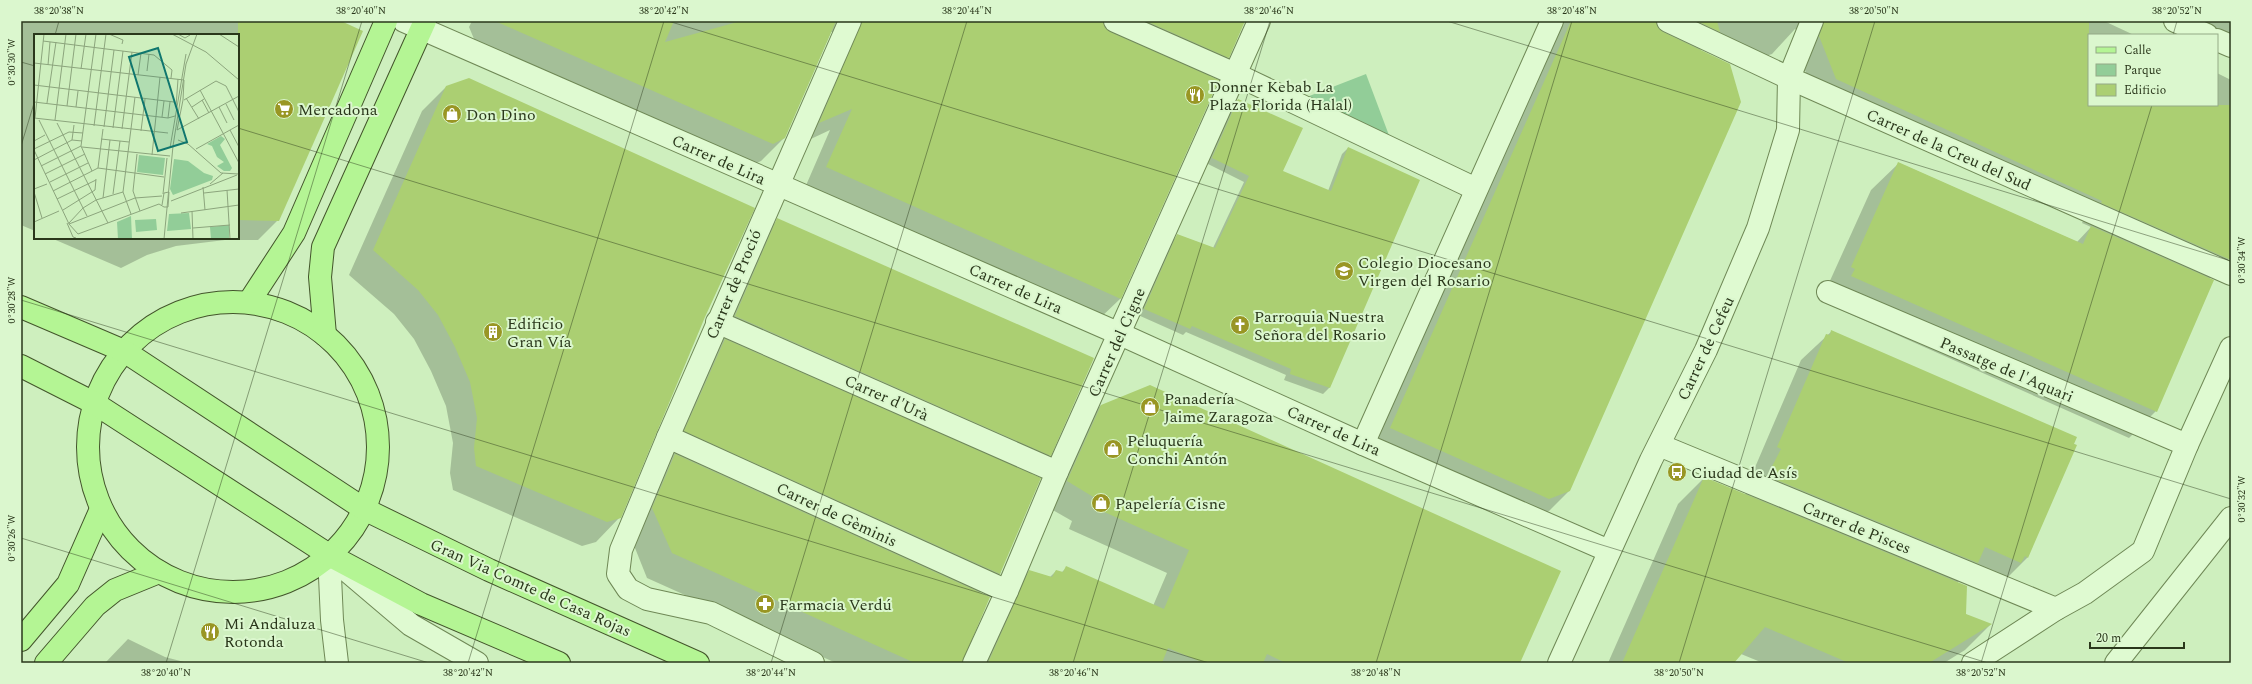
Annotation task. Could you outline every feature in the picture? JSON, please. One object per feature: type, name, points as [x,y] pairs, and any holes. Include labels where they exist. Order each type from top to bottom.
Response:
[{"type":"main road","points":[[249,302],[294,232],[386,21]]},
{"type":"main road","points":[[326,335],[320,277],[323,246],[417,24]]},
{"type":"main road","points":[[249,302],[290,313],[326,335],[347,358],[364,385],[374,416],[377,453],[374,479],[364,509],[349,534],[329,555],[304,573],[276,585],[246,592],[216,591],[186,585],[159,572],[136,555],[116,533],[101,509],[92,483],[88,457],[89,429],[94,403],[107,375],[124,351],[160,321],[203,304],[249,302]]},
{"type":"main road","name":"Gran Via Comte de Casa Rojas","points":[[21,308],[124,351],[364,509],[482,566],[698,663]]},
{"type":"main road","points":[[21,366],[94,403],[329,555],[421,604],[559,663]]},
{"type":"main road","points":[[21,640],[68,584],[101,509]]},
{"type":"main road","points":[[46,663],[94,606],[115,590],[159,572]]},
{"type":"street","name":"Carrer de Proció","points":[[813,663],[711,613],[647,599],[628,589],[618,574],[621,550],[668,436],[777,184],[850,21]]},
{"type":"street","points":[[1115,21],[1235,74],[1476,189]]},
{"type":"street","name":"Carrer del Cigne","points":[[974,663],[1007,592],[1057,472],[1259,21]]},
{"type":"street","points":[[1364,444],[1476,189],[1552,21]]},
{"type":"street","name":"Carrer de la Creu del Sud","points":[[1668,21],[1789,78],[2231,274]]},
{"type":"street","name":"Carrer de Cefeu","points":[[1559,663],[1609,551],[1706,350],[1758,228],[1788,130],[1789,78],[1812,21]]},
{"type":"street","points":[[2175,21],[2205,34]]},
{"type":"street","name":"Carrer de Lira","points":[[417,24],[1120,334],[1364,444],[1609,551]]},
{"type":"street","points":[[2218,40],[2231,46]]},
{"type":"street","name":"Passatge de l'Aquari","points":[[1828,292],[2187,445]]},
{"type":"street","name":"Carrer d'Urà","points":[[717,322],[1057,472]]},
{"type":"street","points":[[1973,663],[2056,609],[2085,593],[2143,551],[2187,445],[2231,348]]},
{"type":"street","name":"Carrer de Gèminis","points":[[668,436],[1007,592]]},
{"type":"street","name":"Carrer de Pisces","points":[[1659,445],[2056,609]]},
{"type":"street","points":[[2116,663],[2231,518]]},
{"type":"street","points":[[329,555],[332,620],[337,663]]},
{"type":"street","points":[[329,555],[411,625],[477,663]]},
{"type":"green space","points":[[1366,74],[1390,138],[1299,100]]},
{"type":"building","points":[[238,21],[341,21],[363,31],[279,221],[239,220]]},
{"type":"building","points":[[495,21],[674,21],[665,42],[741,21],[836,21],[785,138],[773,144]]},
{"type":"building","points":[[862,21],[1103,21],[1105,28],[1110,32],[1219,80],[1121,299],[826,167],[852,109],[819,123]]},
{"type":"building","points":[[1146,21],[1245,21],[1229,58]]},
{"type":"building","points":[[1571,21],[1656,21],[1658,28],[1663,32],[1730,64],[1741,102],[1570,491],[1549,499],[1390,428]]},
{"type":"building","points":[[1697,21],[1717,21],[1720,32]]},
{"type":"building","points":[[1824,21],[2089,21],[2088,106],[2231,105],[2231,260],[2101,203],[2102,201],[1836,79],[1819,36]]},
{"type":"building","points":[[469,78],[755,208],[705,317],[621,518],[607,522],[476,466],[474,448],[477,418],[470,382],[455,347],[438,315],[418,290],[373,250],[446,86]]},
{"type":"building","name":"Colegio Diocesano Virgen del Rosario","points":[[1238,99],[1303,128],[1283,171],[1331,191],[1348,147],[1420,180],[1330,388],[1290,374],[1291,369],[1192,326],[1190,329],[1144,309],[1177,234],[1215,248],[1249,176],[1212,158]]},
{"type":"building","points":[[1898,162],[2083,244],[2091,226],[2214,280],[2157,412],[1851,276],[1855,269],[1851,267]]},
{"type":"building","points":[[777,218],[1094,358],[1051,456],[735,316]]},
{"type":"building","points":[[1831,330],[2077,437],[2074,444],[2077,445],[2028,558],[2025,556],[2021,563],[1985,547],[1978,563],[1767,476],[1781,449],[1777,447],[1826,334],[1830,335]]},
{"type":"building","points":[[725,339],[1041,478],[1000,574],[684,431]]},
{"type":"building","points":[[1150,385],[1561,571],[1520,663],[1286,663],[1267,654],[1263,663],[1204,663],[1168,648],[1162,663],[988,663],[1029,570],[1052,577],[1056,570],[1063,572],[1066,566],[1164,609],[1189,550],[1091,506],[1095,498],[1067,481],[1101,405]]},
{"type":"building","points":[[675,454],[990,597],[962,663],[915,663],[672,553],[652,508]]},
{"type":"building","points":[[1704,477],[1967,586],[1966,614],[1992,624],[1929,663],[1849,663],[1765,627],[1734,663],[1622,663]]},
{"type":"place","name":"Donner Kebab La Plaza Florida (Halal)","points":[[1195,95]]},
{"type":"place","name":"Mercadona","points":[[284,109]]},
{"type":"place","name":"Don Dino","points":[[452,114]]},
{"type":"place","name":"Colegio Diocesano Virgen del Rosario","points":[[1344,271]]},
{"type":"place","name":"Parroquia Nuestra Señora del Rosario","points":[[1240,325]]},
{"type":"place","name":"Edificio Gran Vía","points":[[493,332]]},
{"type":"place","name":"Panadería Jaime Zaragoza","points":[[1150,407]]},
{"type":"place","name":"Peluquería Conchi Antón","points":[[1113,449]]},
{"type":"place","name":"Ciudad de Asís","points":[[1677,472]]},
{"type":"place","name":"Papelería Cisne","points":[[1101,503]]},
{"type":"place","name":"Farmacia Verdú","points":[[765,604]]},
{"type":"place","name":"Mi Andaluza Rotonda","points":[[210,632]]}]
